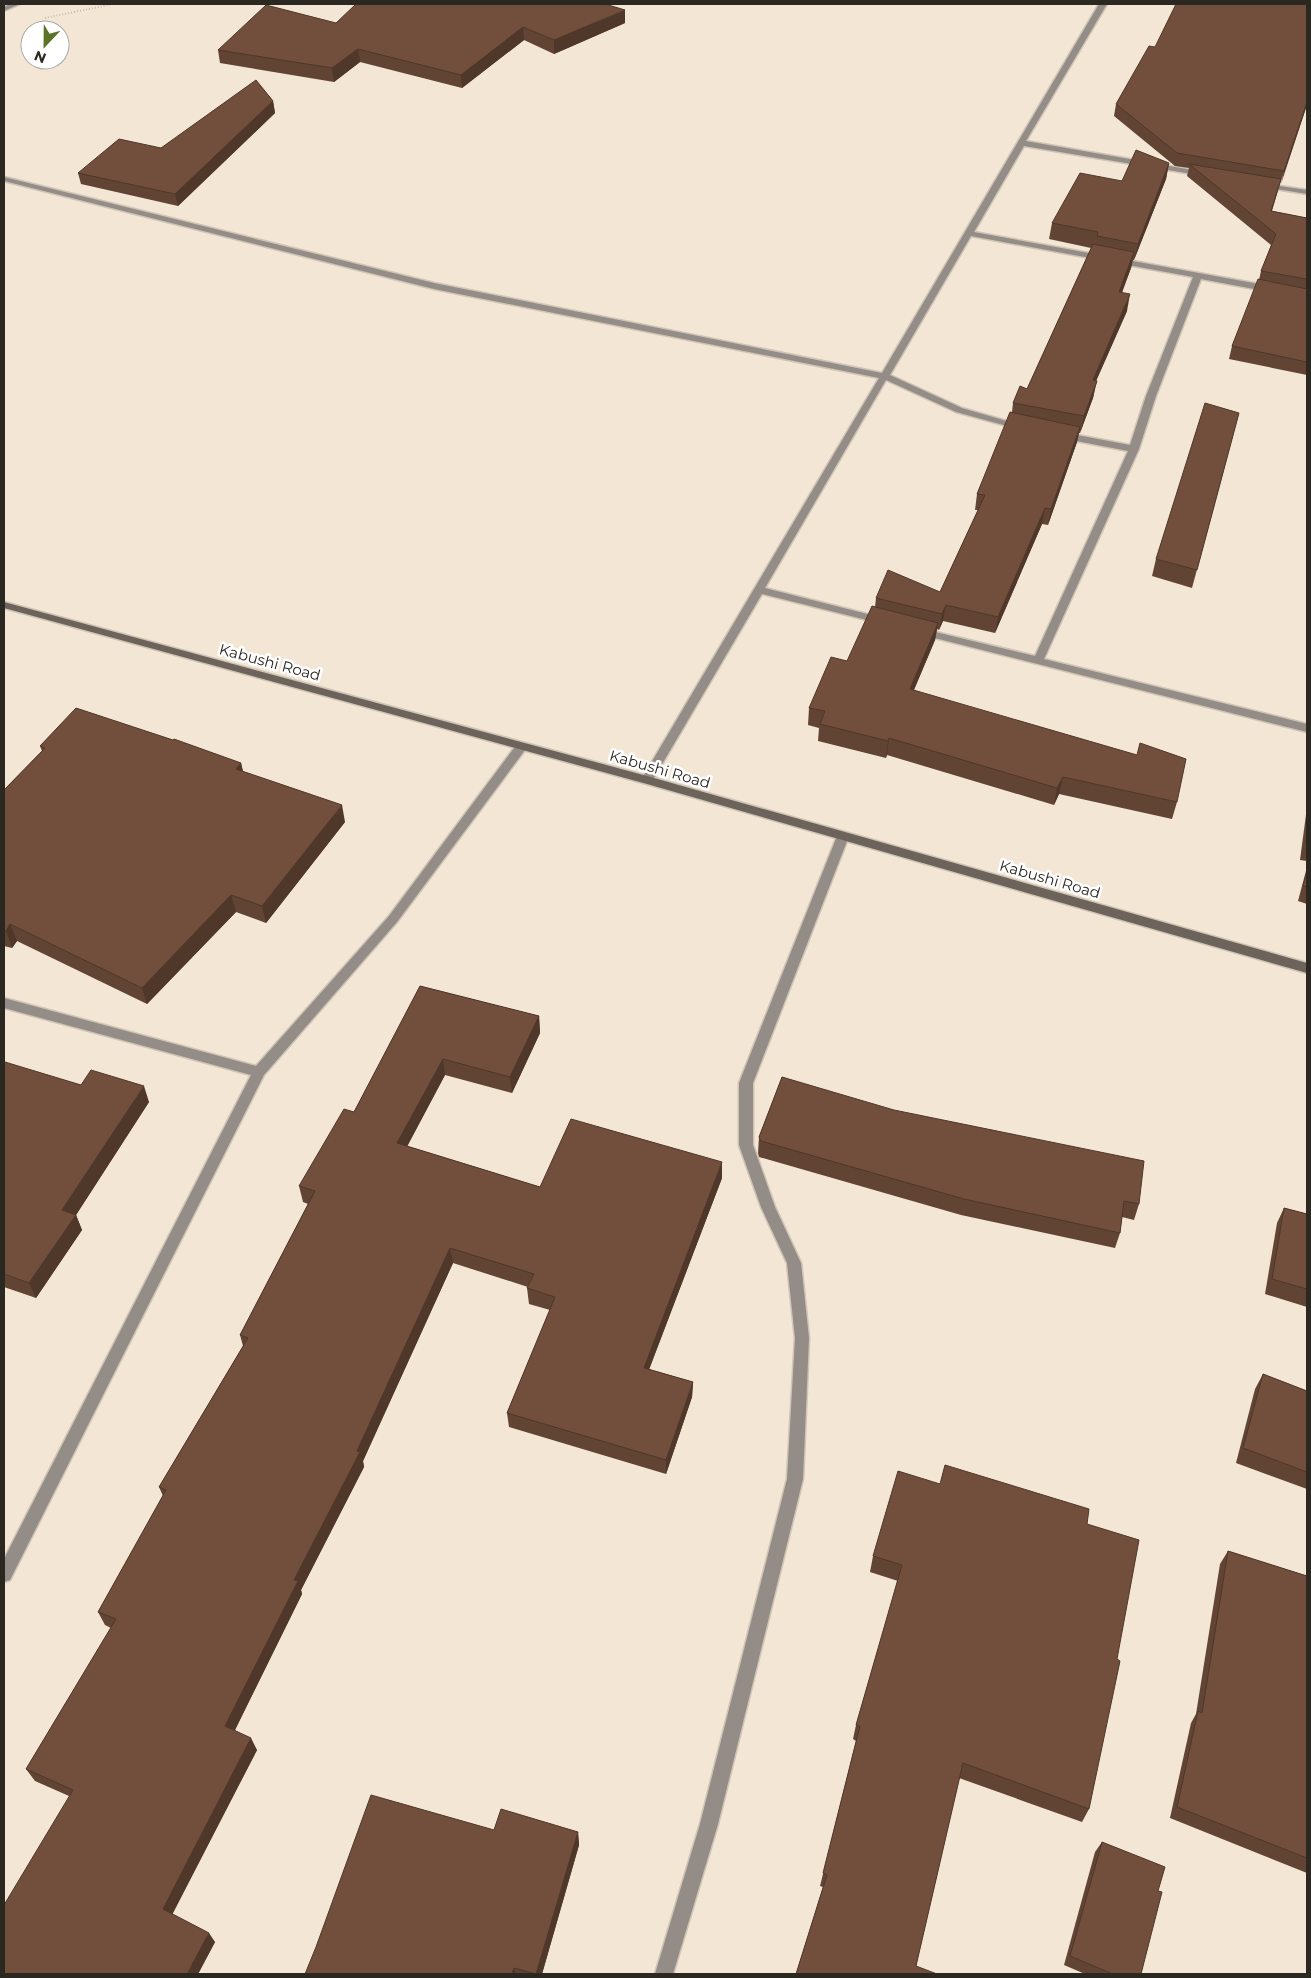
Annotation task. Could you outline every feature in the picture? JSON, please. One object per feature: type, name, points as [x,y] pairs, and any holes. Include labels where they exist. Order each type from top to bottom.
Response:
[{"type":"main road","name":"Kabushi Road","points":[[4,605],[647,780],[1307,968]]},
{"type":"street","points":[[4,9],[16,4]]},
{"type":"street","points":[[647,780],[1103,4]]},
{"type":"street","points":[[1021,143],[1212,176]]},
{"type":"street","points":[[4,178],[167,221],[434,286],[884,376],[959,410],[1032,429]]},
{"type":"street","points":[[1250,182],[1307,192]]},
{"type":"street","points":[[968,233],[1280,291]]},
{"type":"street","points":[[1038,661],[1134,449],[1151,396],[1198,275]]},
{"type":"street","points":[[1051,432],[1134,449]]},
{"type":"street","points":[[759,590],[1307,728]]},
{"type":"street","points":[[4,1575],[259,1072],[393,918],[521,747]]},
{"type":"street","points":[[664,1974],[709,1824],[795,1479],[802,1338],[794,1263],[768,1207],[746,1145],[746,1084],[843,836]]},
{"type":"street","points":[[4,1003],[259,1072]]},
{"type":"path","points":[[41,18],[113,4]]},
{"type":"building","points":[[356,4],[605,4],[625,10],[554,40],[523,27],[461,75],[358,49],[332,68],[218,50],[266,5],[336,23]]},
{"type":"building","points":[[1176,4],[1307,4],[1307,102],[1284,171],[1177,153],[1116,104],[1149,46],[1155,47]]},
{"type":"building","points":[[256,80],[273,101],[175,194],[78,173],[119,139],[161,148]]},
{"type":"building","points":[[1136,150],[1169,163],[1138,244],[1097,236],[1098,232],[1052,223],[1080,173],[1122,181]]},
{"type":"building","points":[[1189,164],[1281,179],[1271,211],[1307,218],[1307,279],[1261,271],[1276,234]]},
{"type":"building","points":[[1093,244],[1134,252],[1119,292],[1130,294],[1093,380],[1097,381],[1084,416],[1013,403],[1020,386],[1027,389]]},
{"type":"building","points":[[1258,279],[1307,289],[1307,362],[1232,346]]},
{"type":"building","points":[[1205,403],[1239,413],[1197,570],[1156,559]]},
{"type":"building","points":[[1010,412],[1080,427],[1051,509],[1045,508],[998,617],[946,605],[942,614],[876,598],[888,570],[940,592],[985,495],[977,494]]},
{"type":"building","points":[[872,606],[938,623],[910,689],[1137,755],[1140,743],[1186,759],[1177,802],[1063,777],[1057,788],[889,738],[888,741],[820,724],[825,711],[809,708],[831,657],[847,661]]},
{"type":"building","points":[[76,708],[174,739],[241,763],[236,769],[342,805],[262,906],[231,895],[142,988],[10,924],[6,931],[4,931],[4,790],[45,748],[40,746]]},
{"type":"building","points":[[1307,872],[1307,887],[1303,886]]},
{"type":"building","points":[[420,986],[539,1016],[510,1077],[443,1059],[397,1143],[540,1187],[571,1119],[722,1162],[644,1368],[693,1382],[666,1460],[507,1413],[555,1297],[527,1288],[534,1274],[450,1248],[357,1451],[360,1452],[294,1580],[298,1581],[225,1726],[251,1738],[163,1909],[209,1933],[187,1974],[4,1974],[4,1905],[73,1790],[26,1769],[116,1619],[98,1612],[166,1490],[159,1487],[248,1338],[240,1335],[315,1191],[299,1186],[344,1109],[354,1112]]},
{"type":"building","points":[[5,1062],[81,1085],[91,1070],[144,1086],[62,1210],[76,1215],[29,1283],[4,1274]]},
{"type":"building","points":[[782,1077],[894,1110],[1144,1161],[1139,1204],[1124,1201],[1120,1233],[964,1199],[761,1141],[759,1137]]},
{"type":"building","points":[[1284,1208],[1307,1214],[1307,1289],[1272,1279]]},
{"type":"building","points":[[1263,1374],[1307,1391],[1307,1472],[1243,1448]]},
{"type":"building","points":[[945,1465],[1089,1509],[1087,1524],[1139,1540],[1117,1659],[1120,1661],[1089,1809],[963,1763],[916,1966],[937,1974],[796,1974],[827,1875],[823,1873],[860,1726],[856,1725],[902,1565],[873,1556],[898,1471],[940,1484]]},
{"type":"building","points":[[1228,1551],[1307,1576],[1307,1858],[1177,1807],[1198,1711],[1202,1713]]},
{"type":"building","points":[[371,1795],[494,1830],[501,1809],[578,1832],[536,1974],[514,1968],[512,1974],[305,1974]]},
{"type":"building","points":[[1102,1842],[1165,1867],[1158,1891],[1162,1892],[1141,1974],[1113,1974],[1070,1956]]}]
